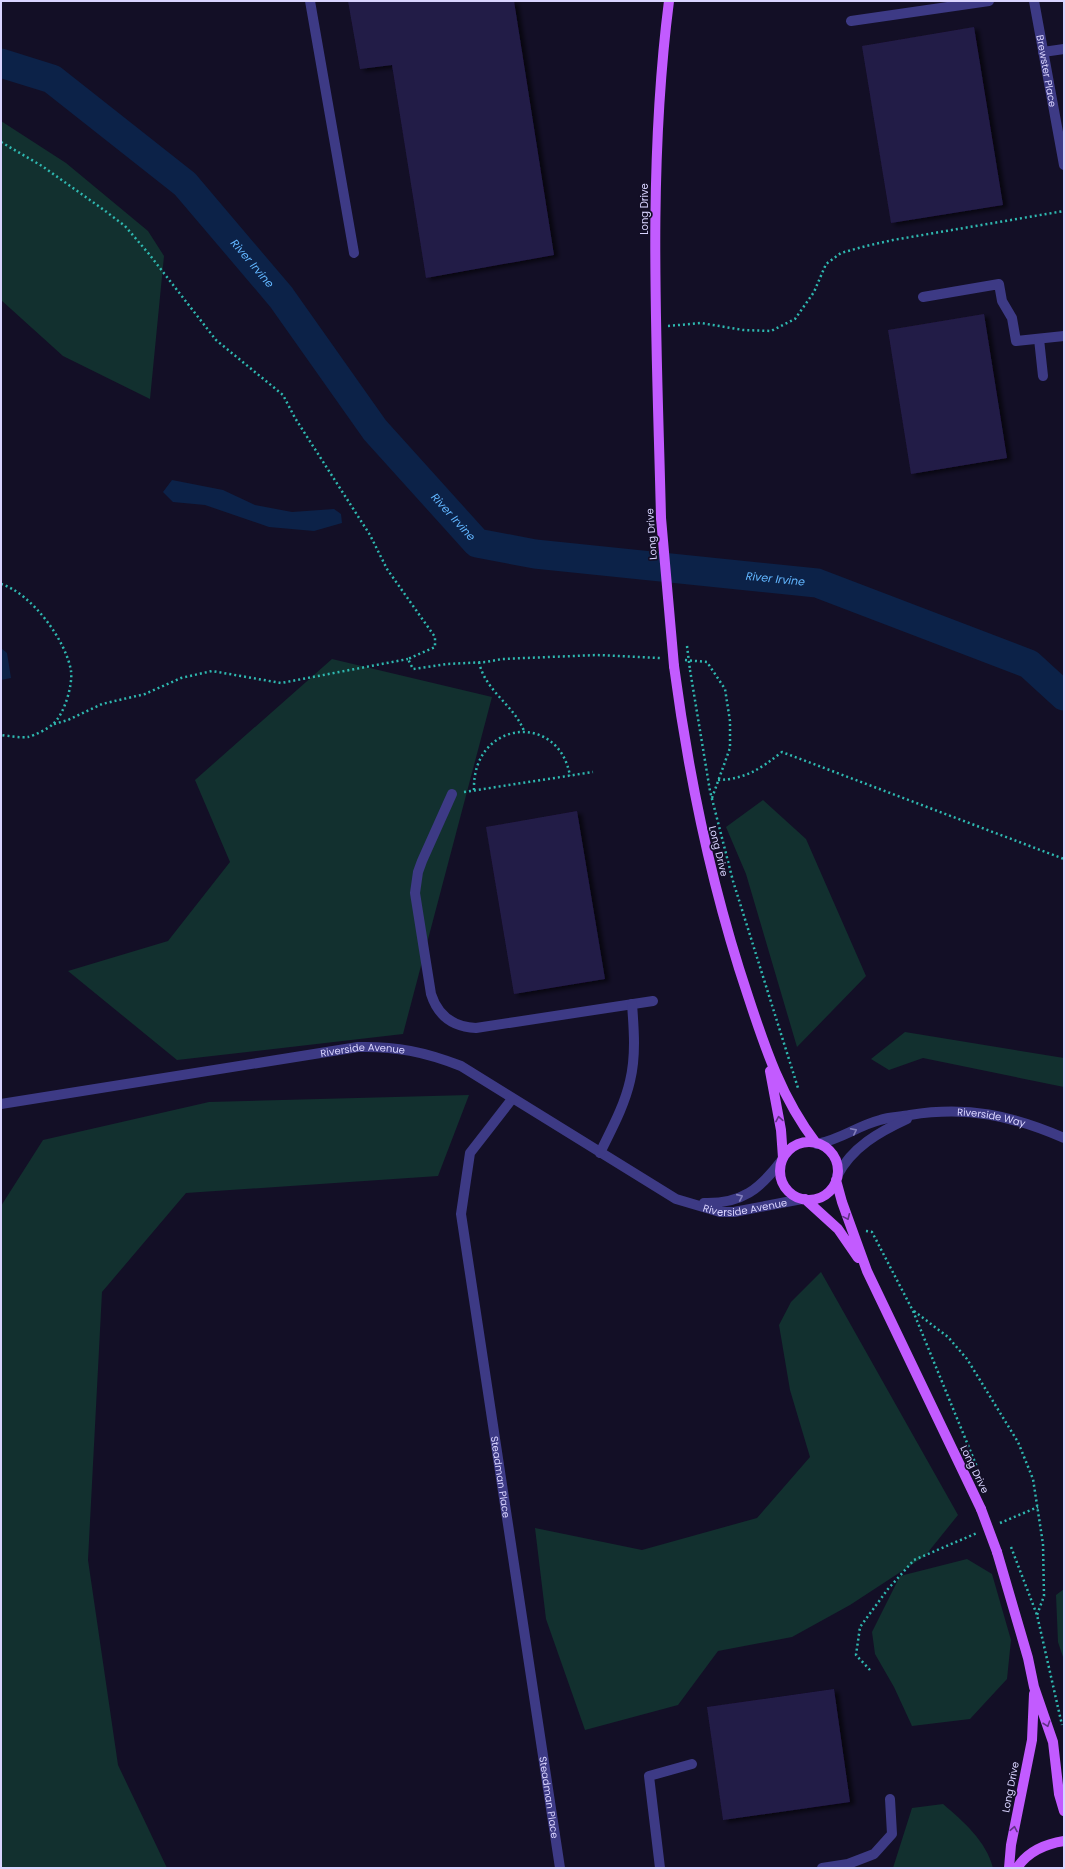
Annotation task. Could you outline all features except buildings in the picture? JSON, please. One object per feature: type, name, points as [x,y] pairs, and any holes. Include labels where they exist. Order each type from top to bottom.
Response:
[{"type":"main road","name":"Long Drive","points":[[669,1],[656,147],[657,336],[661,518],[674,666],[683,733],[704,839],[738,966],[767,1054],[795,1113],[816,1143]]},
{"type":"main road","name":"Long Drive","points":[[767,1054],[781,1130],[783,1159]]},
{"type":"main road","points":[[816,1143],[831,1153],[838,1168],[837,1178],[833,1187],[824,1195],[813,1200],[803,1199],[793,1195],[786,1188],[781,1179],[780,1170],[783,1159],[789,1150],[797,1145],[816,1143]]},
{"type":"main road","name":"Long Drive","points":[[837,1178],[842,1202],[867,1271],[981,1509],[997,1552],[1028,1658],[1034,1688],[1053,1742],[1059,1794],[1064,1811]]},
{"type":"main road","name":"Long Drive","points":[[803,1199],[838,1230],[867,1271]]},
{"type":"main road","name":"Long Drive","points":[[1009,1868],[1011,1844],[1032,1740],[1034,1688]]},
{"type":"main road","points":[[1017,1868],[1021,1861],[1035,1850],[1050,1843],[1064,1841]]},
{"type":"street","points":[[310,1],[354,252]]},
{"type":"street","points":[[851,21],[989,1]]},
{"type":"street","name":"Brewster Place","points":[[1034,1],[1064,165]]},
{"type":"street","points":[[1043,52],[1064,49]]},
{"type":"street","points":[[923,297],[999,284],[1002,301],[1012,318],[1016,341],[1064,336]]},
{"type":"street","points":[[1039,339],[1043,376]]},
{"type":"street","points":[[452,794],[422,861],[418,872],[415,893],[431,994],[438,1009],[454,1023],[464,1027],[476,1028],[653,1001]]},
{"type":"street","points":[[600,1153],[620,1113],[631,1081],[634,1060],[632,1004]]},
{"type":"street","name":"Riverside Avenue","points":[[1,1104],[358,1047],[398,1047],[455,1063],[473,1072],[512,1099],[662,1191],[688,1203],[720,1212],[734,1212],[803,1199]]},
{"type":"street","name":"Steadman Place","points":[[512,1099],[470,1152],[461,1214],[560,1868]]},
{"type":"street","name":"Riverside Way","points":[[816,1143],[842,1137],[880,1120],[916,1114],[948,1111],[985,1113],[1022,1121],[1064,1138]]},
{"type":"street","name":"Riverside Way","points":[[837,1178],[850,1156],[861,1146],[884,1130],[916,1114]]},
{"type":"street","name":"Riverside Avenue","points":[[688,1203],[716,1203],[733,1201],[746,1195],[766,1181],[783,1159]]},
{"type":"street","points":[[660,1868],[649,1776],[692,1764]]},
{"type":"street","points":[[822,1868],[848,1864],[874,1854],[892,1834],[890,1799]]},
{"type":"path","points":[[1,142],[42,166],[125,226],[149,254],[216,340],[283,394],[295,418],[370,535],[387,569],[435,637],[434,647],[408,659],[281,683],[212,671],[181,678],[145,694],[102,704],[68,720],[54,724],[28,737],[1,736]]},
{"type":"path","points":[[667,326],[701,323],[743,330],[771,331],[795,319],[814,292],[826,264],[841,253],[893,240],[1064,211]]},
{"type":"path","points":[[1,584],[9,587],[31,603],[64,647],[71,672],[68,699],[54,724]]},
{"type":"path","points":[[408,659],[413,669],[502,659],[572,656],[639,656]]},
{"type":"path","points":[[479,662],[486,681],[517,718],[524,732]]},
{"type":"path","points":[[706,662],[725,689],[730,721],[730,748],[712,798]]},
{"type":"path","points":[[690,670],[712,798],[733,881],[799,1089]]},
{"type":"path","points":[[474,790],[475,774],[485,750],[494,741],[507,734],[524,732],[539,735],[555,746],[566,759],[570,776]]},
{"type":"path","points":[[718,780],[735,779],[759,770],[782,752],[1064,860]]},
{"type":"path","points":[[452,794],[593,772]]},
{"type":"path","points":[[858,1229],[872,1232],[913,1311],[980,1473]]},
{"type":"path","points":[[913,1311],[948,1337],[967,1359],[1018,1442],[1034,1479],[1043,1544],[1044,1596],[1037,1615]]},
{"type":"path","points":[[995,1525],[1038,1507]]},
{"type":"path","points":[[870,1670],[856,1655],[860,1627],[888,1589],[914,1560],[981,1531]]},
{"type":"path","points":[[1011,1547],[1037,1615],[1064,1732]]},
{"type":"green space","points":[[1,121],[66,163],[148,231],[164,256],[150,399],[63,356],[1,300]]},
{"type":"green space","points":[[332,659],[492,697],[403,1034],[177,1060],[68,971],[168,941],[230,862],[195,780]]},
{"type":"green space","points":[[763,800],[806,839],[866,976],[797,1047],[746,874],[726,827]]},
{"type":"green space","points":[[905,1032],[1064,1058],[1064,1087],[923,1058],[889,1070],[871,1059]]},
{"type":"green space","points":[[469,1095],[438,1176],[186,1193],[102,1292],[88,1560],[118,1765],[167,1868],[1,1868],[1,1206],[43,1140],[209,1102]]},
{"type":"green space","points":[[821,1272],[958,1515],[925,1556],[850,1605],[792,1637],[718,1651],[678,1705],[585,1730],[546,1619],[535,1528],[642,1550],[757,1518],[810,1457],[790,1390],[779,1325],[791,1302]]},
{"type":"green space","points":[[967,1559],[992,1574],[1011,1640],[1007,1679],[970,1719],[912,1726],[894,1687],[875,1654],[872,1632],[900,1576]]},
{"type":"green space","points":[[1064,1589],[1064,1660],[1058,1642],[1056,1595]]},
{"type":"green space","points":[[943,1804],[966,1825],[980,1841],[990,1858],[993,1868],[893,1868],[912,1808]]},
{"type":"water","points":[[172,480],[223,490],[255,505],[292,512],[334,509],[341,514],[342,523],[314,531],[269,527],[205,505],[173,502],[163,492]]},
{"type":"water","points":[[1,648],[7,653],[11,678],[1,680]]},
{"type":"waterway","name":"River Irvine","points":[[1,63],[52,79],[185,184],[281,297],[375,430],[477,543],[535,554],[817,583],[1029,664],[1064,696]]}]
